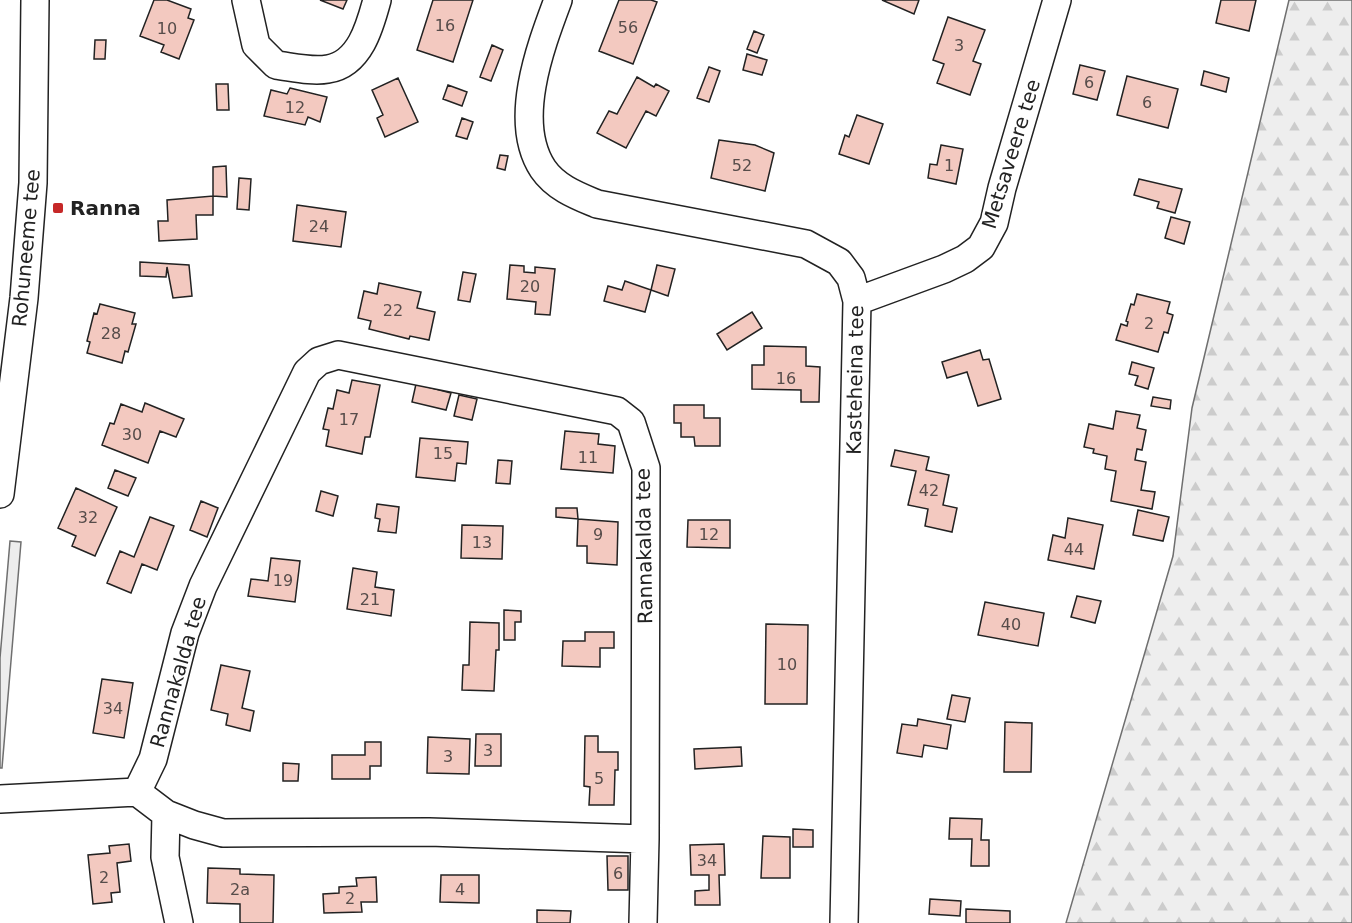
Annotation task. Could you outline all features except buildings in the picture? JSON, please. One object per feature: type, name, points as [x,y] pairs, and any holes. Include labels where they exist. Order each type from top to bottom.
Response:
[{"type":"street","name":"Rohuneeme tee","points":[[0,494],[24,298],[33,183],[35,0]]},
{"type":"street","points":[[246,0],[256,45],[276,65],[328,69],[346,63],[358,47],[369,29],[377,0]]},
{"type":"street","name":"Kasteheina tee","points":[[558,0],[543,38],[530,93],[531,146],[544,171],[567,191],[597,204],[806,244],[839,262],[851,278],[857,302],[844,923]]},
{"type":"street","name":"Metsaveere tee","points":[[857,302],[944,269],[965,259],[981,246],[994,223],[1002,188],[1058,0]]},
{"type":"street","name":"Rannakalda tee","points":[[137,792],[153,759],[185,633],[203,586],[307,372],[319,361],[338,355],[617,411],[631,422],[646,468],[644,923]]},
{"type":"street","points":[[0,799],[137,792],[166,814],[222,833],[429,832],[645,839]]},
{"type":"street","points":[[166,814],[165,856],[179,923]]},
{"type":"green space","points":[[1289,0],[1352,0],[1352,923],[1066,923],[1173,556],[1192,408]]},
{"type":"shaded area","points":[[10,541],[21,542],[2,768],[0,768],[0,658]]},
{"type":"place","name":"Ranna","points":[[58,208]]}]
